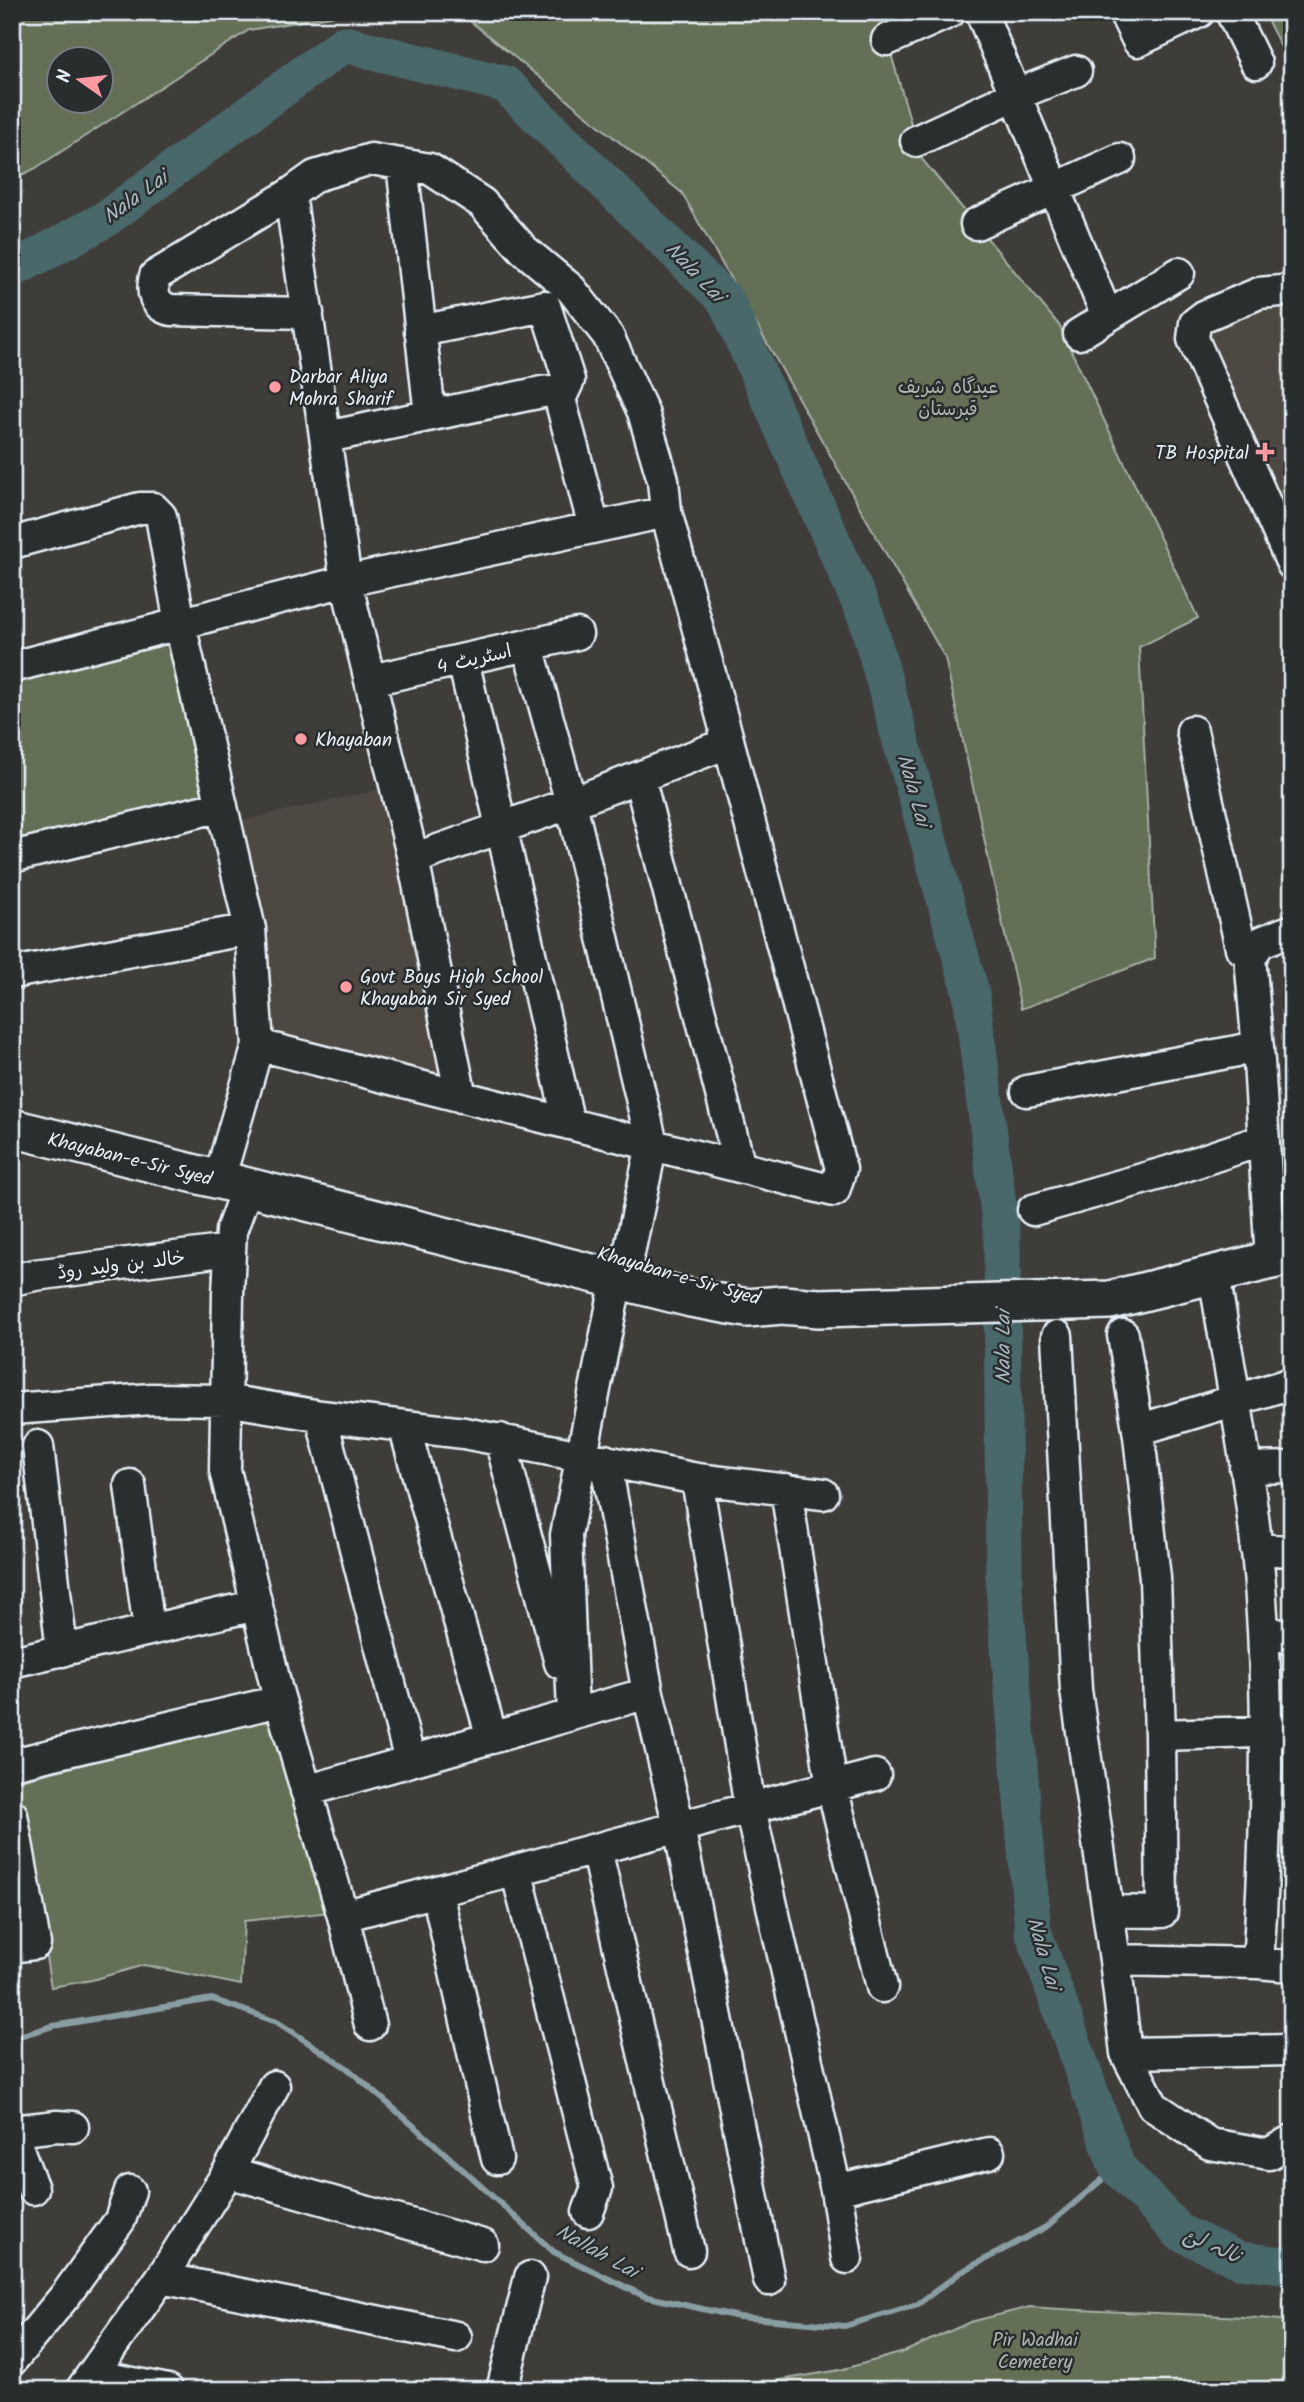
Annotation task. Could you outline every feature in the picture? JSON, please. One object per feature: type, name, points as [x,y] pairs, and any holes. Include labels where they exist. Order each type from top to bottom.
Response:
[{"type":"main road","name":"Khayaban-e-Sir Syed","points":[[12,1105],[236,1173]]},
{"type":"main road","name":"Khayaban-e-Sir Syed","points":[[12,1128],[236,1173],[622,1268],[691,1298],[747,1308],[782,1305],[819,1308],[1110,1300],[1214,1274]]},
{"type":"main road","points":[[1214,1274],[1281,1257]]},
{"type":"street","points":[[887,40],[950,12]]},
{"type":"street","points":[[981,12],[1107,316]]},
{"type":"street","points":[[1124,12],[1138,41],[1199,12]]},
{"type":"street","points":[[1231,12],[1256,63]]},
{"type":"street","points":[[916,141],[1015,95],[1076,71]]},
{"type":"street","points":[[258,1045],[834,1191],[841,1169],[666,512],[663,480],[643,412],[608,336],[571,289],[524,250],[482,203],[430,169],[371,159],[315,176],[155,276],[153,285],[155,301],[161,307],[171,310],[308,313]]},
{"type":"street","points":[[976,225],[1120,159]]},
{"type":"street","points":[[402,164],[430,415]]},
{"type":"street","points":[[290,194],[346,581],[413,859],[461,1097]]},
{"type":"street","points":[[1079,334],[1179,273]]},
{"type":"street","points":[[1292,290],[1259,293],[1205,316],[1195,323],[1192,331],[1192,340],[1292,564]]},
{"type":"street","points":[[420,331],[545,306],[569,380],[560,399]]},
{"type":"street","points":[[327,437],[553,391],[560,399],[594,527]]},
{"type":"street","points":[[12,543],[140,508],[153,508],[161,516],[180,624],[250,929],[258,1045],[236,1173],[231,1231],[225,1470],[280,1701],[343,1916],[370,2025]]},
{"type":"street","points":[[12,667],[346,581],[666,512]]},
{"type":"street","name":"اسٹریٹ 4","points":[[371,680],[577,634]]},
{"type":"street","points":[[528,646],[571,803],[652,1144],[622,1268],[594,1457],[566,1535],[573,1714]]},
{"type":"street","points":[[463,660],[569,1124]]},
{"type":"street","points":[[1192,731],[1241,947],[1254,952]]},
{"type":"street","points":[[413,859],[720,746],[726,732]]},
{"type":"street","points":[[639,777],[740,1167]]},
{"type":"street","points":[[12,857],[222,806]]},
{"type":"street","points":[[12,973],[250,929]]},
{"type":"street","points":[[1281,1257],[1263,1140],[1250,957],[1261,942],[1292,930]]},
{"type":"street","points":[[1027,1091],[1258,1047]]},
{"type":"street","points":[[1033,1210],[1167,1172],[1263,1140]]},
{"type":"street","name":"خالد بن ولید روڈ","points":[[12,1280],[230,1250]]},
{"type":"street","points":[[1214,1274],[1245,1468],[1263,1630],[1279,1731],[1278,1811],[1258,1964]]},
{"type":"street","points":[[1108,1911],[1162,1912],[1155,1578],[1138,1430],[1123,1335]]},
{"type":"street","points":[[1056,1336],[1076,1690],[1126,2053],[1153,2106],[1210,2144],[1269,2154],[1292,2140]]},
{"type":"street","points":[[1138,1430],[1292,1382]]},
{"type":"street","points":[[12,1409],[152,1399],[226,1400],[321,1416],[500,1439],[697,1479],[823,1494]]},
{"type":"street","points":[[321,1416],[410,1761]]},
{"type":"street","points":[[404,1426],[492,1738]]},
{"type":"street","points":[[500,1439],[573,1714]]},
{"type":"street","points":[[38,1446],[62,1651]]},
{"type":"street","points":[[594,1457],[679,1827],[769,2280]]},
{"type":"street","points":[[1245,1468],[1292,1467]]},
{"type":"street","points":[[697,1479],[750,1808],[836,2190],[847,2258]]},
{"type":"street","points":[[130,1485],[149,1630]]},
{"type":"street","points":[[786,1489],[832,1787],[882,1987]]},
{"type":"street","points":[[1256,1549],[1292,1550]]},
{"type":"street","points":[[12,1662],[257,1605]]},
{"type":"street","points":[[1263,1630],[1292,1639]]},
{"type":"street","points":[[306,1791],[648,1693]]},
{"type":"street","points":[[12,1764],[280,1701]]},
{"type":"street","points":[[1160,1735],[1279,1731]]},
{"type":"street","points":[[343,1916],[875,1775]]},
{"type":"street","points":[[12,1815],[15,1848],[34,1944],[12,1947]]},
{"type":"street","points":[[596,1849],[689,2251]]},
{"type":"street","points":[[516,1870],[597,2188],[588,2212]]},
{"type":"street","points":[[437,1892],[497,2159]]},
{"type":"street","points":[[1115,1959],[1292,1966]]},
{"type":"street","points":[[1126,2053],[1292,2050]]},
{"type":"street","points":[[169,2390],[87,2382],[161,2278],[228,2172],[274,2086]]},
{"type":"street","points":[[33,2189],[12,2132],[57,2126],[73,2127]]},
{"type":"street","points":[[836,2190],[989,2153]]},
{"type":"street","points":[[228,2172],[483,2245]]},
{"type":"street","points":[[12,2360],[65,2296],[120,2220],[130,2191]]},
{"type":"street","points":[[502,2390],[530,2277]]},
{"type":"street","points":[[161,2278],[456,2337]]},
{"type":"shaded area","name":"TB Hospital","points":[[1292,284],[1292,577],[1183,327]]},
{"type":"shaded area","name":"Govt Boys High School Khayaban Sir Syed","points":[[396,786],[461,1097],[258,1045],[226,824]]},
{"type":"green space","points":[[12,12],[355,12],[249,30],[36,168],[12,180]]},
{"type":"green space","name":"عیدگاہ شریف قبرستان","points":[[459,12],[879,12],[921,158],[1059,325],[1198,618],[1139,647],[1155,958],[1021,1009],[945,658],[682,193]]},
{"type":"green space","points":[[1263,12],[1292,12],[1292,68]]},
{"type":"green space","points":[[180,624],[222,806],[12,857],[12,667]]},
{"type":"green space","points":[[284,1715],[342,1911],[244,1921],[241,1985],[144,1965],[92,1980],[51,1987],[16,1781]]},
{"type":"green space","name":"Pir Wadhai Cemetery","points":[[1030,2307],[1292,2321],[1292,2390],[742,2390],[774,2381],[840,2370],[904,2352],[970,2322]]},
{"type":"waterway","name":"Nala Lai","points":[[12,270],[104,220],[344,44],[505,84],[726,301],[867,619],[971,993],[1002,1236],[1004,1588],[1033,1931],[1117,2167],[1179,2232],[1239,2260],[1292,2266]]},
{"type":"waterway","name":"Nallah Lai","points":[[12,2038],[53,2026],[212,1999],[277,2022],[347,2068],[554,2252],[644,2296],[739,2317],[845,2326],[918,2304],[961,2272],[1046,2227],[1117,2167]]},
{"type":"place","name":"Darbar Aliya Mohra Sharif","points":[[275,387]]},
{"type":"place","name":"TB Hospital","points":[[1265,452]]},
{"type":"place","name":"Khayaban","points":[[301,739]]},
{"type":"place","name":"Govt Boys High School Khayaban Sir Syed","points":[[346,987]]},
{"type":"water label","name":"نالہ لئ","points":[[1213,2245]]}]
